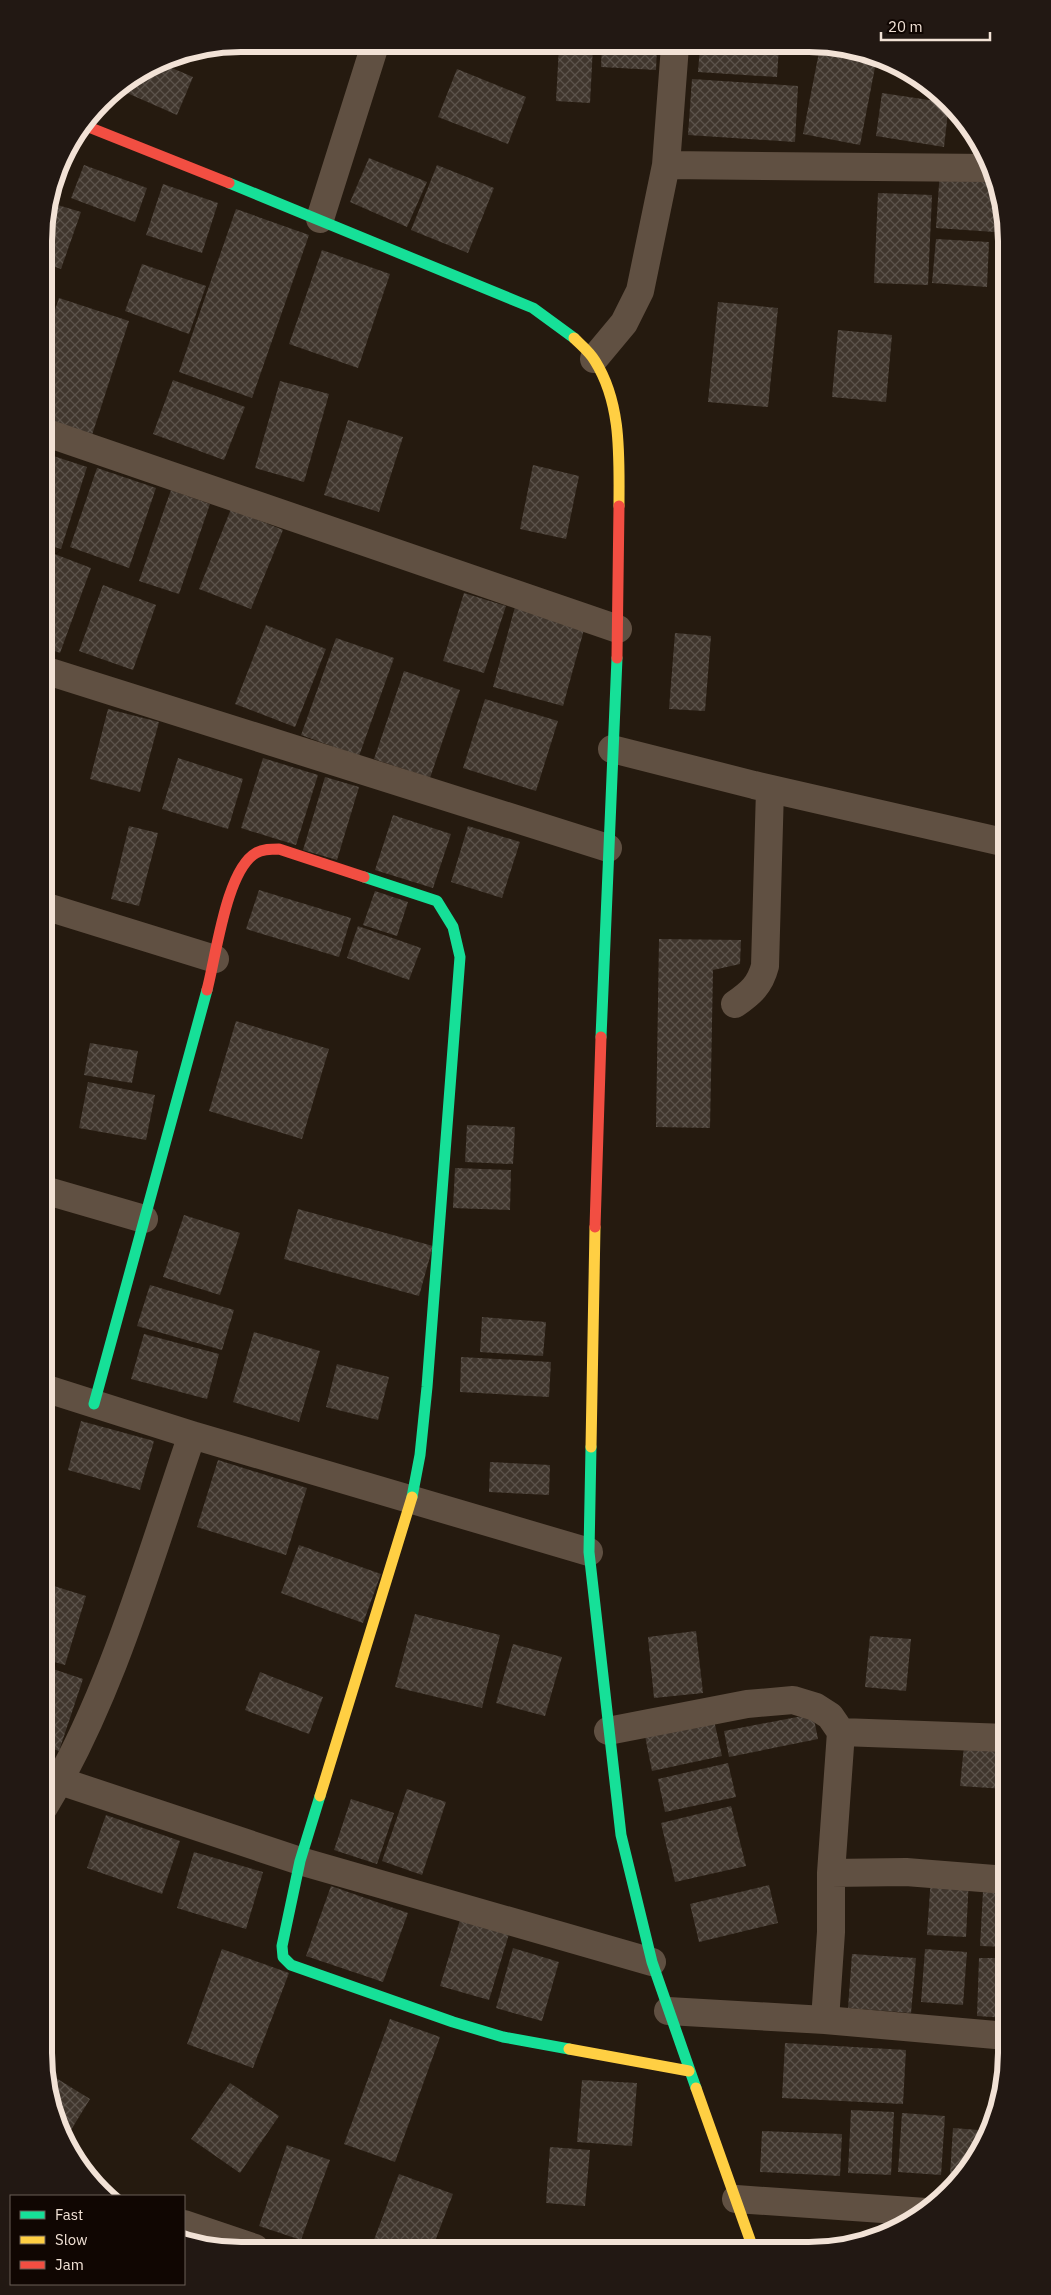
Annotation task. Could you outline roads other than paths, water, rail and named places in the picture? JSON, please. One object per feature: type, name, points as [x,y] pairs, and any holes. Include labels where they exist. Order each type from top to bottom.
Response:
[{"type":"street","points":[[320,219],[372,53]]},
{"type":"street","points":[[594,359],[624,324],[640,291],[666,165],[674,53]]},
{"type":"street","points":[[91,128],[320,219],[533,308],[570,334],[594,359],[610,387],[619,442],[618,629],[596,1145],[589,1552],[608,1731],[622,1835],[652,1962],[751,2242]]},
{"type":"street","points":[[666,165],[984,168]]},
{"type":"street","points":[[52,435],[618,629]]},
{"type":"street","points":[[52,673],[608,848]]},
{"type":"street","points":[[612,749],[770,789],[998,840]]},
{"type":"street","points":[[735,1004],[750,994],[762,981],[766,966],[770,789]]},
{"type":"street","points":[[94,1404],[215,959],[227,905],[238,874],[252,856],[266,849],[279,849],[437,901],[449,914],[456,931],[460,957],[420,1456],[411,1501],[300,1861],[282,1946],[284,1957],[291,1965],[453,2022],[503,2037],[689,2071]]},
{"type":"street","points":[[52,908],[215,959]]},
{"type":"street","points":[[52,1192],[144,1219]]},
{"type":"street","points":[[52,1391],[192,1436],[589,1552]]},
{"type":"street","points":[[192,1436],[124,1631],[96,1703],[52,1777],[300,1861],[652,1962]]},
{"type":"street","points":[[608,1731],[747,1704],[792,1700],[816,1707],[830,1716],[841,1732],[831,1873],[831,1932],[825,2020]]},
{"type":"street","points":[[841,1732],[998,1738]]},
{"type":"street","points":[[831,1873],[906,1872],[998,1879]]},
{"type":"street","points":[[668,2011],[825,2020],[998,2035]]},
{"type":"street","points":[[736,2199],[914,2211]]},
{"type":"street","points":[[185,2224],[237,2242]]}]
